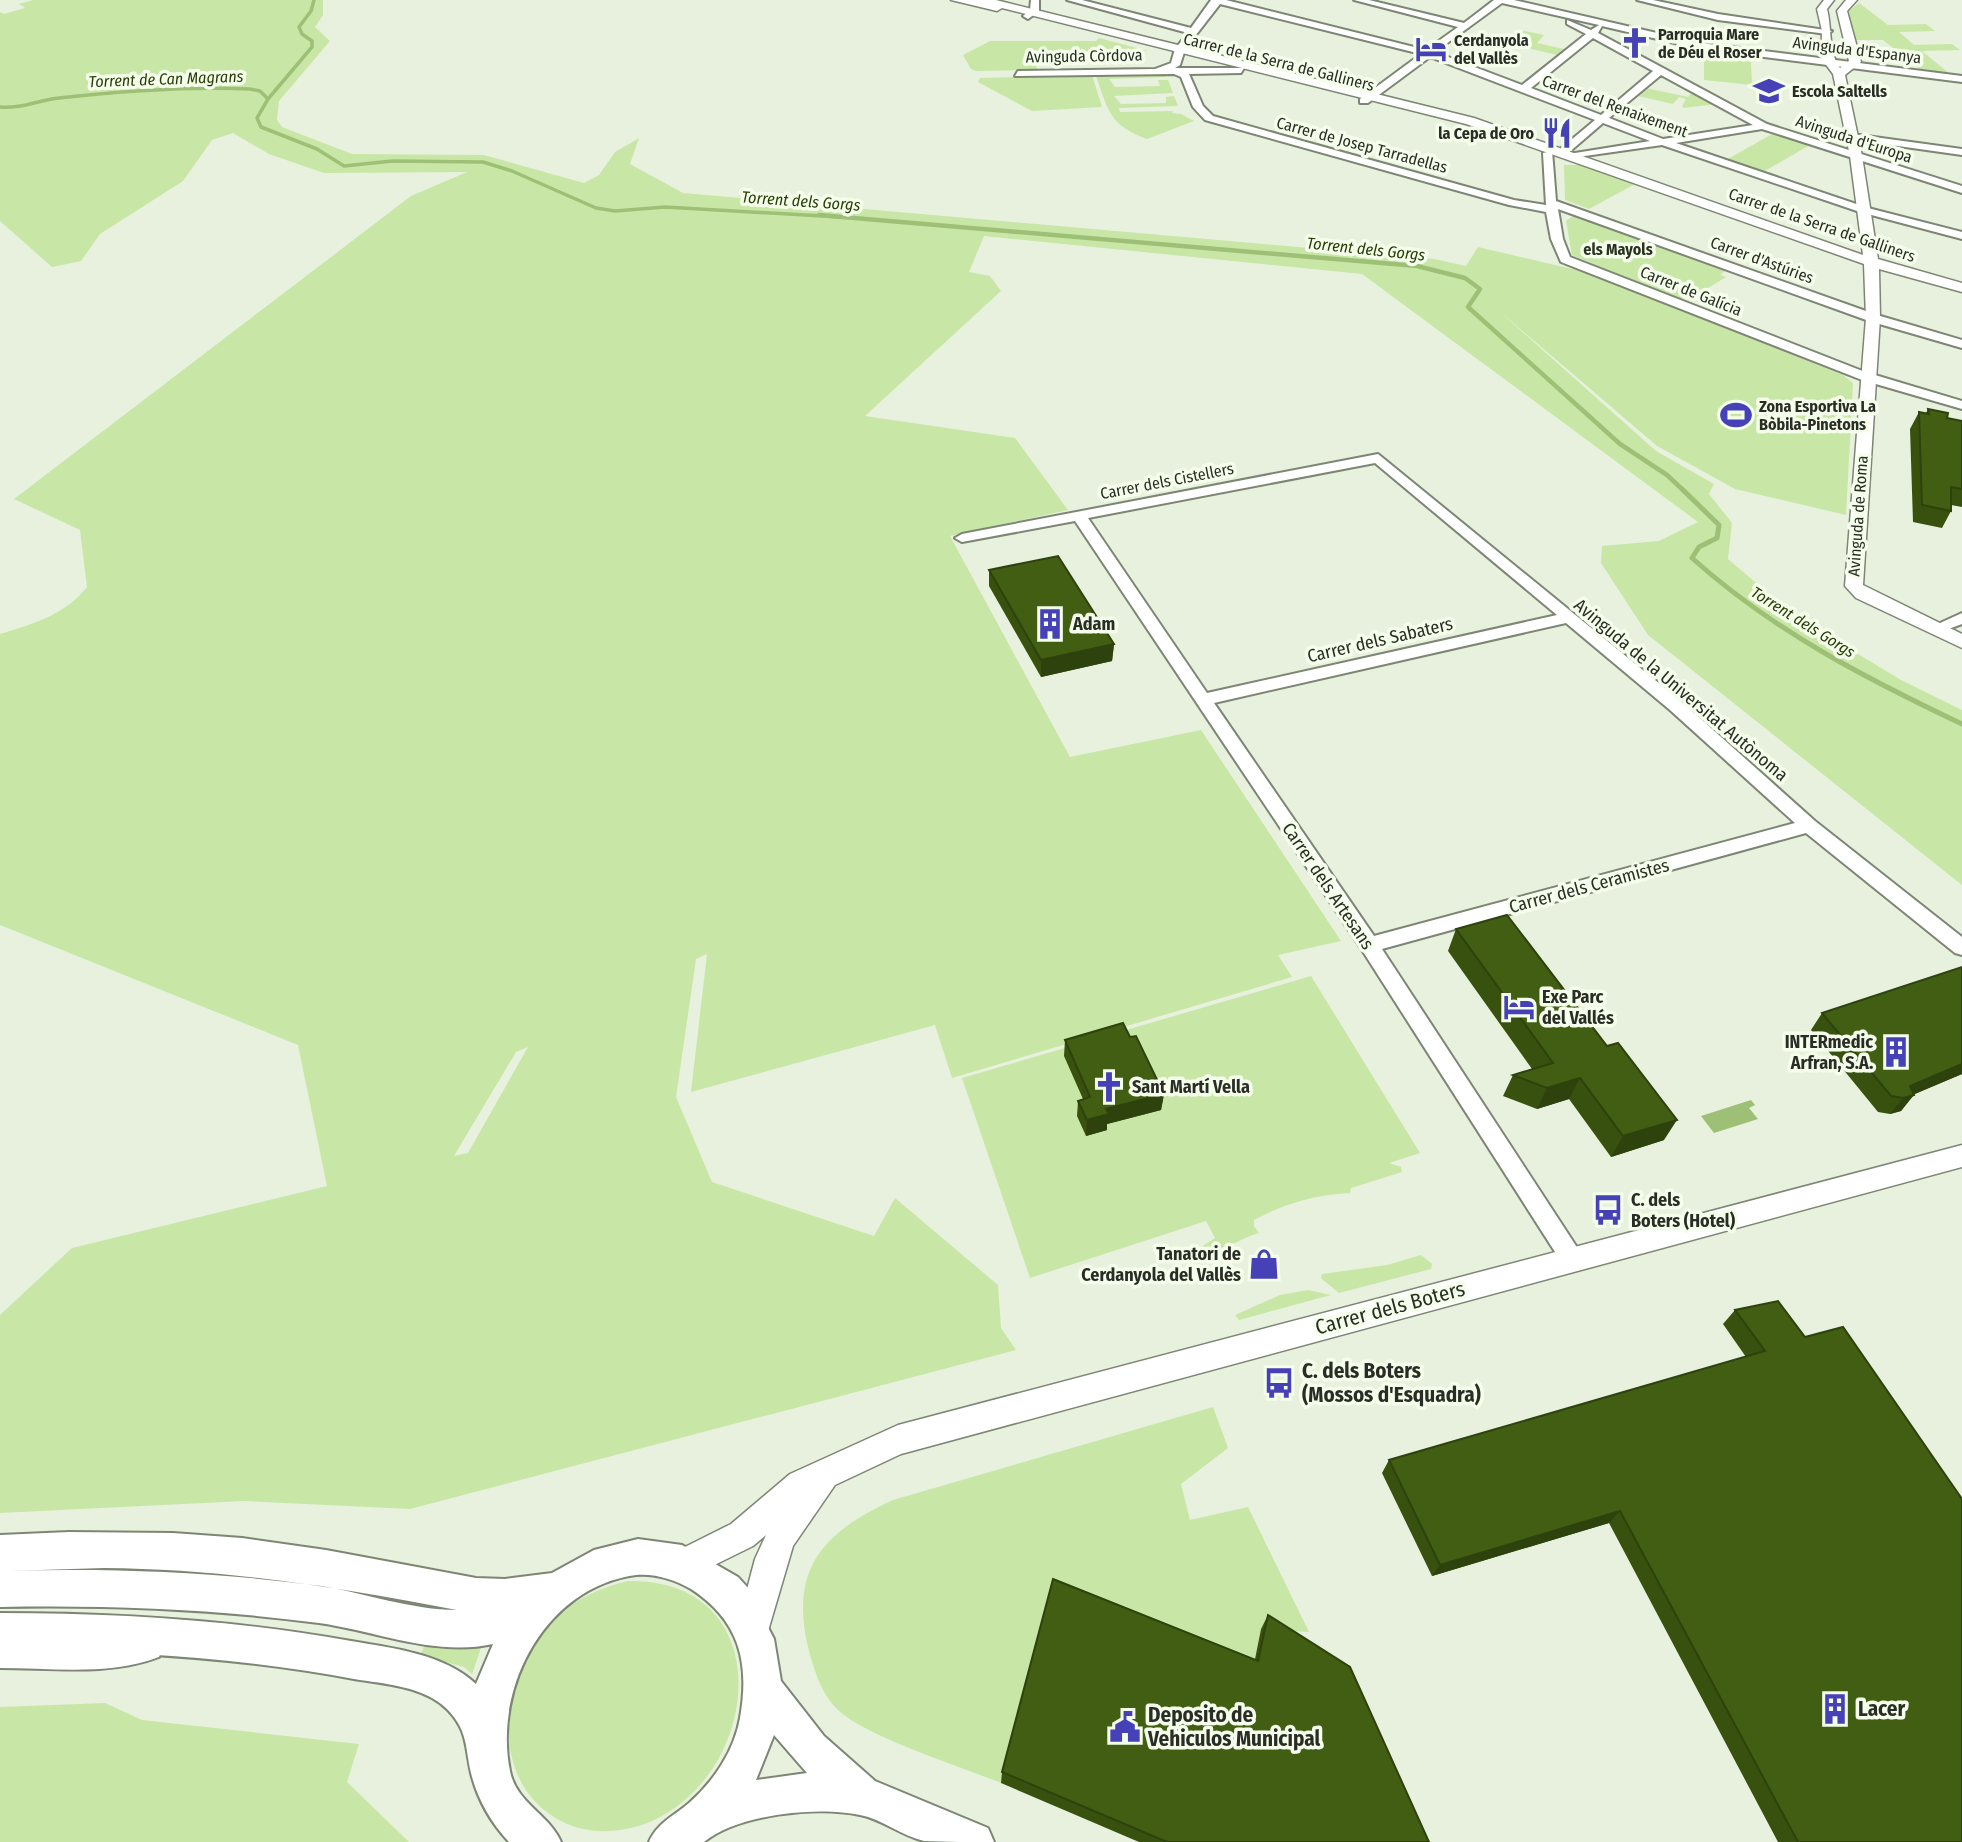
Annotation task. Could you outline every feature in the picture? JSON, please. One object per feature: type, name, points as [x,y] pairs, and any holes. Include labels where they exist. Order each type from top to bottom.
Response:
[{"type":"main road","points":[[0,1553],[131,1551],[274,1560],[395,1579],[476,1596],[505,1597],[556,1591]]},
{"type":"main road","points":[[541,1842],[515,1820],[499,1795],[489,1767],[485,1736],[487,1704],[495,1674],[509,1644],[528,1618],[556,1591],[584,1573],[625,1560],[649,1559],[682,1565],[711,1579],[728,1593],[752,1631],[758,1649],[763,1688],[759,1722],[748,1756],[730,1788],[706,1816],[669,1842]]},
{"type":"main road","points":[[0,1589],[141,1588],[267,1598],[447,1629],[477,1629],[528,1618]]},
{"type":"main road","points":[[0,1632],[121,1632],[184,1636],[259,1645],[382,1666],[425,1676],[450,1686],[468,1701],[485,1736]]},
{"type":"main road","points":[[763,1688],[810,1751],[861,1795]]},
{"type":"main road","points":[[706,1816],[762,1796],[817,1791],[861,1795],[974,1842]]},
{"type":"street","name":"Carrer de la Serra de Galliners","points":[[956,0],[1032,9]]},
{"type":"street","name":"Carrer de la Serra de Galliners","points":[[983,0],[1032,9],[1181,65],[1367,98]]},
{"type":"street","points":[[1072,0],[1192,31]]},
{"type":"street","points":[[1181,65],[1192,31],[1217,0]]},
{"type":"street","name":"Carrer del Renaixement","points":[[1217,0],[1427,53],[1662,142],[1864,210],[1962,236]]},
{"type":"street","points":[[1358,0],[1466,26]]},
{"type":"street","points":[[1367,98],[1501,0]]},
{"type":"street","name":"Avinguda d'Espanya","points":[[1501,0],[1700,46],[1962,79]]},
{"type":"street","points":[[1641,0],[1730,19],[1827,32]]},
{"type":"street","points":[[1829,0],[1822,9],[1829,63],[1839,74],[1855,62],[1842,11],[1852,0]]},
{"type":"street","name":"Avinguda d'Europa","points":[[1555,12],[1763,126],[1962,190]]},
{"type":"street","points":[[1524,89],[1604,23]]},
{"type":"street","name":"Carrer de la Serra de Galliners","points":[[1181,65],[1241,70],[1367,98],[1569,154],[1871,262],[1962,288]]},
{"type":"street","points":[[1181,65],[1198,69],[1241,70]]},
{"type":"street","points":[[1119,71],[1181,65],[1198,69]]},
{"type":"street","name":"Avinguda Còrdova","points":[[1018,74],[1151,70],[1181,65]]},
{"type":"street","name":"Carrer de Josep Tarradellas","points":[[1181,65],[1198,107],[1209,118],[1513,203],[1553,207]]},
{"type":"street","points":[[1569,154],[1659,71]]},
{"type":"street","name":"Avinguda de Roma","points":[[1839,74],[1864,210],[1871,262],[1873,318],[1854,586],[1863,594],[1962,642]]},
{"type":"street","points":[[1548,153],[1569,154],[1763,126]]},
{"type":"street","name":"Carrer de la Serra de Galliners","points":[[1505,136],[1548,153],[1593,164]]},
{"type":"street","points":[[1852,136],[1962,152]]},
{"type":"street","name":"Carrer de Galícia","points":[[1548,153],[1560,253],[1565,258],[1867,376],[1962,405]]},
{"type":"street","name":"Carrer d'Astúries","points":[[1553,207],[1873,318],[1962,344]]},
{"type":"street","name":"Carrer dels Cistellers","points":[[962,538],[1378,458]]},
{"type":"street","name":"Avinguda de la Universitat Autònoma","points":[[1378,458],[1676,706],[1809,826],[1962,948]]},
{"type":"street","name":"Carrer dels Artesans","points":[[1079,516],[1369,945],[1572,1259]]},
{"type":"street","name":"Carrer dels Sabaters","points":[[1201,700],[1567,618]]},
{"type":"street","points":[[1935,629],[1962,618]]},
{"type":"street","name":"Carrer dels Ceramistes","points":[[1369,945],[1809,826]]},
{"type":"street","name":"Carrer dels Boters","points":[[682,1565],[742,1535],[801,1485],[875,1450],[929,1430],[1962,1156]]},
{"type":"street","name":"Carrer dels Boters","points":[[752,1631],[771,1559],[782,1535],[824,1476]]},
{"type":"street","points":[[0,1654],[113,1654],[132,1652],[184,1636]]},
{"type":"shaded area","points":[[33,0],[323,0],[323,15],[315,27],[330,41],[279,101],[277,120],[282,127],[352,154],[484,155],[584,183],[599,175],[615,152],[639,138],[630,164],[683,193],[1434,259],[1466,266],[1478,247],[1581,271],[1843,375],[1853,383],[1846,515],[1735,489],[1657,446],[1499,311],[1656,451],[1714,484],[1709,494],[1732,523],[1728,559],[1795,616],[1901,680],[1962,710],[1962,885],[1648,635],[1601,563],[1602,546],[1659,541],[1698,522],[1362,274],[984,236],[969,272],[990,276],[1001,291],[865,416],[1015,438],[1068,510],[950,536],[1070,757],[1201,730],[1341,941],[1278,955],[1292,977],[952,1078],[935,1025],[691,1092],[707,954],[696,959],[676,1097],[712,1182],[874,1236],[895,1198],[998,1285],[1001,1328],[1016,1350],[410,1509],[244,1501],[0,1513],[0,1315],[72,1248],[327,1186],[298,1045],[0,925],[0,634],[59,612],[87,587],[80,530],[14,499],[411,196],[467,172],[324,173],[269,154],[233,133],[212,140],[183,181],[100,234],[81,261],[52,267],[0,221],[0,12],[4,14],[25,8],[19,4]],"holes":[[[528,1047],[468,1153],[454,1156],[516,1052]]]},
{"type":"shaded area","points":[[1859,3],[1888,25],[1926,24],[1935,31],[1899,32],[1914,45],[1952,44],[1960,50],[1922,51],[1950,74],[1921,70],[1883,40],[1853,40],[1846,13]]},
{"type":"shaded area","points":[[1520,30],[1544,35],[1537,43],[1564,49],[1557,55],[1514,45],[1521,37],[1513,35]]},
{"type":"shaded area","points":[[1099,38],[1148,51],[1034,54],[1037,70],[976,71],[971,69],[963,55],[990,41],[1096,41]]},
{"type":"shaded area","points":[[1704,57],[1751,62],[1752,85],[1704,80]]},
{"type":"shaded area","points":[[1160,74],[1166,77],[1109,79],[1115,87],[1160,86],[1158,80],[1168,80],[1173,93],[1114,96],[1121,104],[1166,103],[1166,97],[1174,96],[1178,106],[1119,108],[1120,112],[1173,111],[1172,113],[1181,114],[1194,121],[1147,139],[1134,134],[1112,116],[1096,76]]},
{"type":"shaded area","points":[[1092,75],[1102,107],[1032,111],[978,82],[980,78]]},
{"type":"shaded area","points":[[1646,88],[1688,97],[1692,92],[1716,104],[1684,108],[1682,106],[1686,99],[1679,97],[1673,104],[1638,96]]},
{"type":"shaded area","points":[[1774,133],[1810,145],[1763,172],[1726,160]]},
{"type":"shaded area","points":[[1564,165],[1580,165],[1635,184],[1589,209],[1565,200]]},
{"type":"shaded area","points":[[1573,216],[1580,216],[1727,269],[1720,275],[1726,277],[1693,297],[1686,295],[1679,300],[1572,255],[1566,221]]},
{"type":"shaded area","points":[[1311,976],[1420,1153],[1389,1163],[1401,1167],[1402,1172],[1351,1188],[1350,1193],[1300,1201],[1266,1214],[1254,1220],[1254,1226],[1259,1233],[1202,1257],[1198,1249],[1215,1238],[1206,1221],[1030,1278],[962,1078]]},
{"type":"shaded area","points":[[1751,1100],[1755,1105],[1749,1108],[1758,1119],[1714,1133],[1701,1116]]},
{"type":"shaded area","points":[[1421,1255],[1432,1264],[1431,1269],[1339,1293],[1321,1278],[1322,1274],[1387,1265]]},
{"type":"shaded area","points":[[1308,1290],[1331,1295],[1239,1320],[1235,1315],[1280,1295]]},
{"type":"shaded area","points":[[1213,1407],[1228,1448],[1181,1484],[1190,1520],[1248,1507],[1309,1632],[1261,1629],[1252,1675],[1051,1594],[1001,1783],[878,1734],[844,1715],[831,1703],[810,1655],[804,1626],[803,1601],[807,1578],[816,1559],[828,1542],[846,1527],[893,1500]]},
{"type":"shaded area","points":[[628,1581],[678,1589],[713,1612],[732,1646],[738,1686],[732,1728],[713,1768],[682,1802],[632,1828],[613,1831],[584,1829],[565,1823],[540,1806],[522,1784],[512,1757],[508,1729],[511,1700],[519,1671],[532,1645],[550,1622],[567,1607],[586,1596]]},
{"type":"shaded area","points":[[426,1643],[461,1649],[482,1645],[472,1674],[464,1667],[420,1655]]},
{"type":"shaded area","points":[[105,1703],[142,1720],[359,1744],[347,1782],[409,1842],[0,1842],[0,1707]]},
{"type":"building","points":[[1928,409],[1948,413],[1947,418],[1962,421],[1962,489],[1951,487],[1951,511],[1922,505],[1919,412],[1929,414]]},
{"type":"building","name":"Adam","points":[[1058,556],[1114,644],[1041,660],[989,570]]},
{"type":"building","points":[[1507,915],[1607,1046],[1618,1043],[1677,1120],[1623,1136],[1580,1078],[1547,1088],[1513,1075],[1553,1063],[1456,929]]},
{"type":"building","name":"INTERmedic Arfran, S.A.","points":[[1962,967],[1962,1064],[1910,1086],[1914,1095],[1903,1098],[1891,1096],[1822,1013]]},
{"type":"building","name":"Sant Martí Vella","points":[[1123,1023],[1130,1037],[1136,1036],[1164,1094],[1106,1109],[1109,1114],[1087,1120],[1078,1101],[1090,1097],[1065,1040]]},
{"type":"building","name":"Lacer","points":[[1778,1301],[1805,1337],[1843,1327],[1962,1499],[1962,1842],[1798,1842],[1620,1511],[1440,1565],[1389,1460],[1765,1351],[1735,1310]]},
{"type":"building","points":[[1053,1579],[1258,1661],[1268,1615],[1350,1667],[1429,1842],[1167,1842],[1002,1772]]},
{"type":"waterway","points":[[268,99],[312,47],[312,41],[302,34],[299,27],[311,11],[314,0]]},
{"type":"waterway","name":"Torrent de Can Magrans","points":[[0,107],[130,91],[202,88],[250,89],[260,91],[268,99]]},
{"type":"waterway","name":"Torrent de Can Magrans","points":[[268,99],[257,118],[261,127],[317,149],[344,166],[392,161],[483,162],[512,171],[596,208],[615,211],[665,207],[840,217]]},
{"type":"waterway","name":"Torrent dels Gorgs","points":[[819,215],[1417,266],[1465,278],[1480,289],[1468,307],[1620,444],[1667,475],[1684,491]]},
{"type":"waterway","name":"Torrent dels Gorgs","points":[[1682,489],[1719,525],[1717,538],[1699,547],[1692,558],[1754,608],[1821,651],[1962,724]]},
{"type":"place","name":"Parroquia Mare de Déu el Roser","points":[[1635,43]]},
{"type":"place","name":"Cerdanyola del Vallès","points":[[1431,49]]},
{"type":"place","name":"Escola Saltells","points":[[1769,91]]},
{"type":"place","name":"la Cepa de Oro","points":[[1557,133]]},
{"type":"place","name":"Zona Esportiva La Bòbila-Pinetons","points":[[1736,415]]},
{"type":"place","name":"Adam","points":[[1050,624]]},
{"type":"place","name":"Exe Parc del Vallés","points":[[1519,1007]]},
{"type":"place","name":"INTERmedic Arfran, S.A.","points":[[1896,1052]]},
{"type":"place","name":"Sant Martí Vella","points":[[1109,1087]]},
{"type":"place","name":"C. dels Boters (Hotel)","points":[[1608,1210]]},
{"type":"place","name":"Tanatori de Cerdanyola del Vallès","points":[[1264,1264]]},
{"type":"place","name":"C. dels Boters (Mossos d'Esquadra)","points":[[1279,1383]]},
{"type":"place","name":"Lacer","points":[[1835,1709]]},
{"type":"place","name":"Deposito de Vehiculos Municipal","points":[[1125,1727]]},
{"type":"district","name":"els Mayols","points":[[1618,249]]}]
